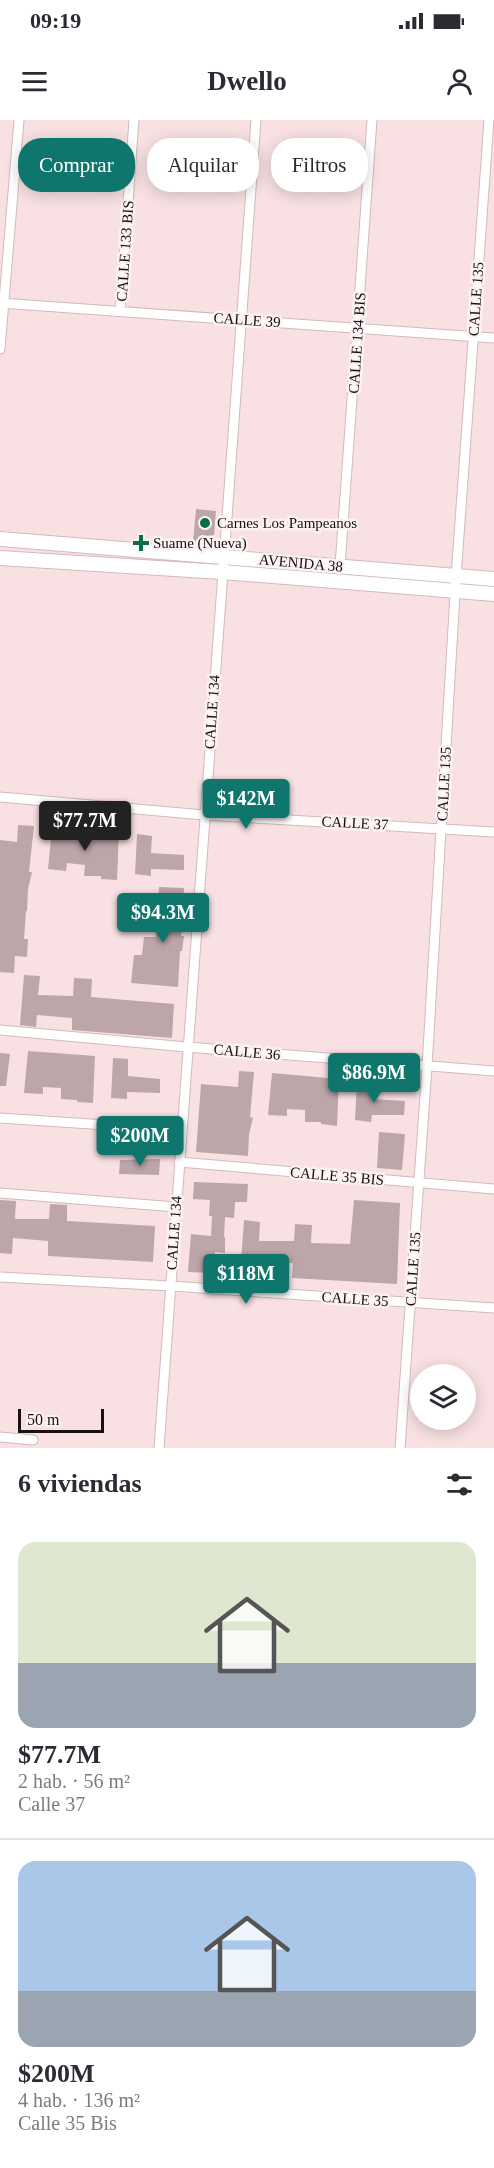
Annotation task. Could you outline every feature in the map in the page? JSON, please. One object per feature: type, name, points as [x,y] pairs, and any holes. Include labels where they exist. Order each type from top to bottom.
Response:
[{"type":"main road","name":"AVENIDA 38","points":[[0,539],[340,566],[456,584],[494,594]]},
{"type":"main road","name":"AVENIDA 38","points":[[0,558],[456,584],[494,579]]},
{"type":"street","points":[[0,349],[2,303],[19,120]]},
{"type":"street","name":"CALLE 133 BIS","points":[[120,311],[134,120]]},
{"type":"street","name":"CALLE 134","points":[[159,1448],[256,120]]},
{"type":"street","name":"CALLE 134 BIS","points":[[340,566],[372,120]]},
{"type":"street","name":"CALLE 135","points":[[400,1448],[427,1067],[456,584],[489,120]]},
{"type":"street","name":"CALLE 39","points":[[2,303],[494,338]]},
{"type":"street","name":"CALLE 37","points":[[0,797],[204,814],[494,832]]},
{"type":"street","name":"CALLE 36","points":[[0,1030],[494,1071]]},
{"type":"street","points":[[0,1118],[182,1130]]},
{"type":"street","name":"CALLE 35 BIS","points":[[179,1162],[494,1189]]},
{"type":"street","points":[[0,1193],[176,1207]]},
{"type":"street","name":"CALLE 35","points":[[0,1277],[494,1308]]},
{"type":"street","points":[[0,1437],[33,1440]]},
{"type":"building","name":"Carnes Los Pampeanos","points":[[196,509],[216,511],[214,535],[204,543],[193,542]]},
{"type":"building","points":[[18,825],[34,826],[29,872],[32,872],[28,889],[24,939],[28,939],[27,957],[15,956],[14,973],[0,972],[0,840],[17,842]]},
{"type":"building","points":[[52,828],[119,833],[117,880],[101,879],[101,876],[84,876],[85,865],[67,863],[66,871],[48,869]]},
{"type":"building","points":[[137,834],[152,836],[151,853],[184,855],[184,870],[151,869],[151,876],[135,874]]},
{"type":"building","points":[[159,887],[184,888],[181,936],[184,936],[182,951],[180,951],[178,987],[131,983],[134,955],[142,955],[144,937],[156,937]]},
{"type":"building","points":[[24,975],[40,976],[38,995],[73,996],[74,978],[92,979],[91,997],[174,1004],[172,1038],[72,1030],[72,1018],[37,1015],[36,1027],[20,1025]]},
{"type":"building","points":[[28,1051],[95,1056],[93,1103],[61,1099],[61,1088],[43,1087],[43,1094],[24,1093]]},
{"type":"building","points":[[0,1053],[10,1054],[6,1086],[0,1086]]},
{"type":"building","points":[[113,1058],[128,1059],[128,1076],[160,1079],[160,1093],[127,1092],[127,1099],[111,1098]]},
{"type":"building","points":[[239,1071],[254,1072],[250,1117],[253,1118],[249,1134],[248,1156],[196,1152],[201,1084],[238,1087]]},
{"type":"building","points":[[272,1073],[339,1079],[337,1126],[321,1124],[321,1122],[305,1122],[305,1110],[287,1109],[287,1116],[268,1115]]},
{"type":"building","points":[[357,1080],[372,1081],[372,1099],[405,1101],[404,1115],[372,1115],[371,1122],[355,1120]]},
{"type":"building","points":[[379,1132],[405,1134],[402,1170],[377,1168]]},
{"type":"building","points":[[160,1159],[159,1175],[119,1174],[120,1160]]},
{"type":"building","points":[[194,1182],[248,1184],[247,1202],[235,1202],[234,1218],[225,1217],[225,1253],[215,1252],[214,1273],[188,1272],[191,1234],[211,1236],[210,1200],[193,1199]]},
{"type":"building","points":[[0,1200],[16,1201],[15,1219],[49,1219],[50,1204],[67,1205],[67,1221],[155,1226],[153,1262],[48,1256],[48,1241],[13,1238],[12,1254],[0,1253]]},
{"type":"building","points":[[354,1200],[400,1203],[397,1284],[292,1278],[293,1263],[258,1261],[257,1276],[240,1275],[244,1220],[260,1222],[259,1241],[294,1241],[295,1224],[312,1225],[311,1243],[350,1244]]},
{"type":"place","name":"Carnes Los Pampeanos","points":[[205,523]]},
{"type":"place","name":"Suame (Nueva)","points":[[141,543]]}]
